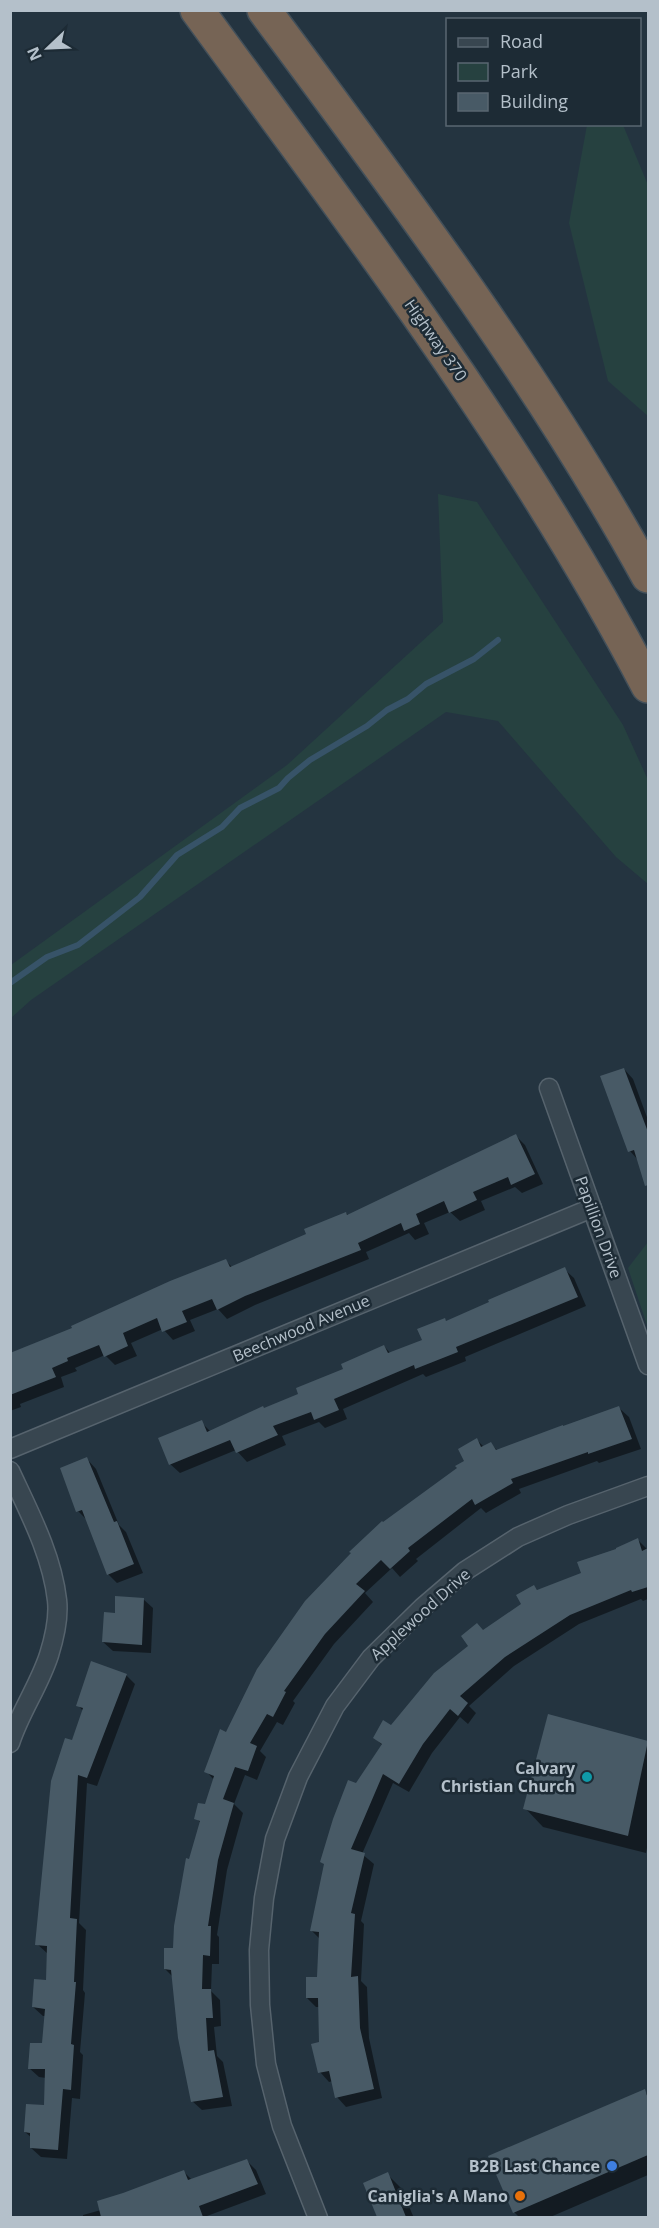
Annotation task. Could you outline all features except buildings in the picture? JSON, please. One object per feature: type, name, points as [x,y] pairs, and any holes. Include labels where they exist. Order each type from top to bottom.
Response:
[{"type":"highway","name":"Highway 370","points":[[197,10],[462,376],[518,461],[572,550],[648,686]]},
{"type":"highway","points":[[264,10],[504,342],[577,454],[648,576]]},
{"type":"street","name":"Papillion Drive","points":[[549,1088],[648,1365]]},
{"type":"street","name":"Beechwood Avenue","points":[[10,1449],[592,1208]]},
{"type":"street","points":[[10,1471],[51,1568],[58,1603],[50,1654],[38,1686],[17,1722],[10,1743]]},
{"type":"street","name":"Applewood Drive","points":[[318,2217],[282,2126],[266,2064],[260,2005],[259,1950],[264,1898],[275,1839],[298,1777],[335,1706],[371,1658],[423,1607],[465,1571],[518,1537],[568,1515],[648,1486]]},
{"type":"green space","points":[[587,126],[623,126],[648,185],[648,416],[608,381],[569,223]]},
{"type":"green space","points":[[438,494],[477,502],[623,725],[648,780],[648,884],[616,857],[498,721],[446,712],[31,1000],[11,1018],[11,965],[287,765],[443,622]]},
{"type":"green space","points":[[648,1242],[648,1328],[628,1268]]},
{"type":"waterway","points":[[10,983],[47,957],[78,945],[140,897],[177,855],[222,827],[240,808],[279,788],[310,760],[367,726],[426,684],[474,659],[498,640]]},
{"type":"place","name":"Calvary Christian Church","points":[[587,1777]]},
{"type":"place","name":"B2B Last Chance","points":[[612,2166]]},
{"type":"place","name":"Caniglia's A Mano","points":[[520,2196]]}]
